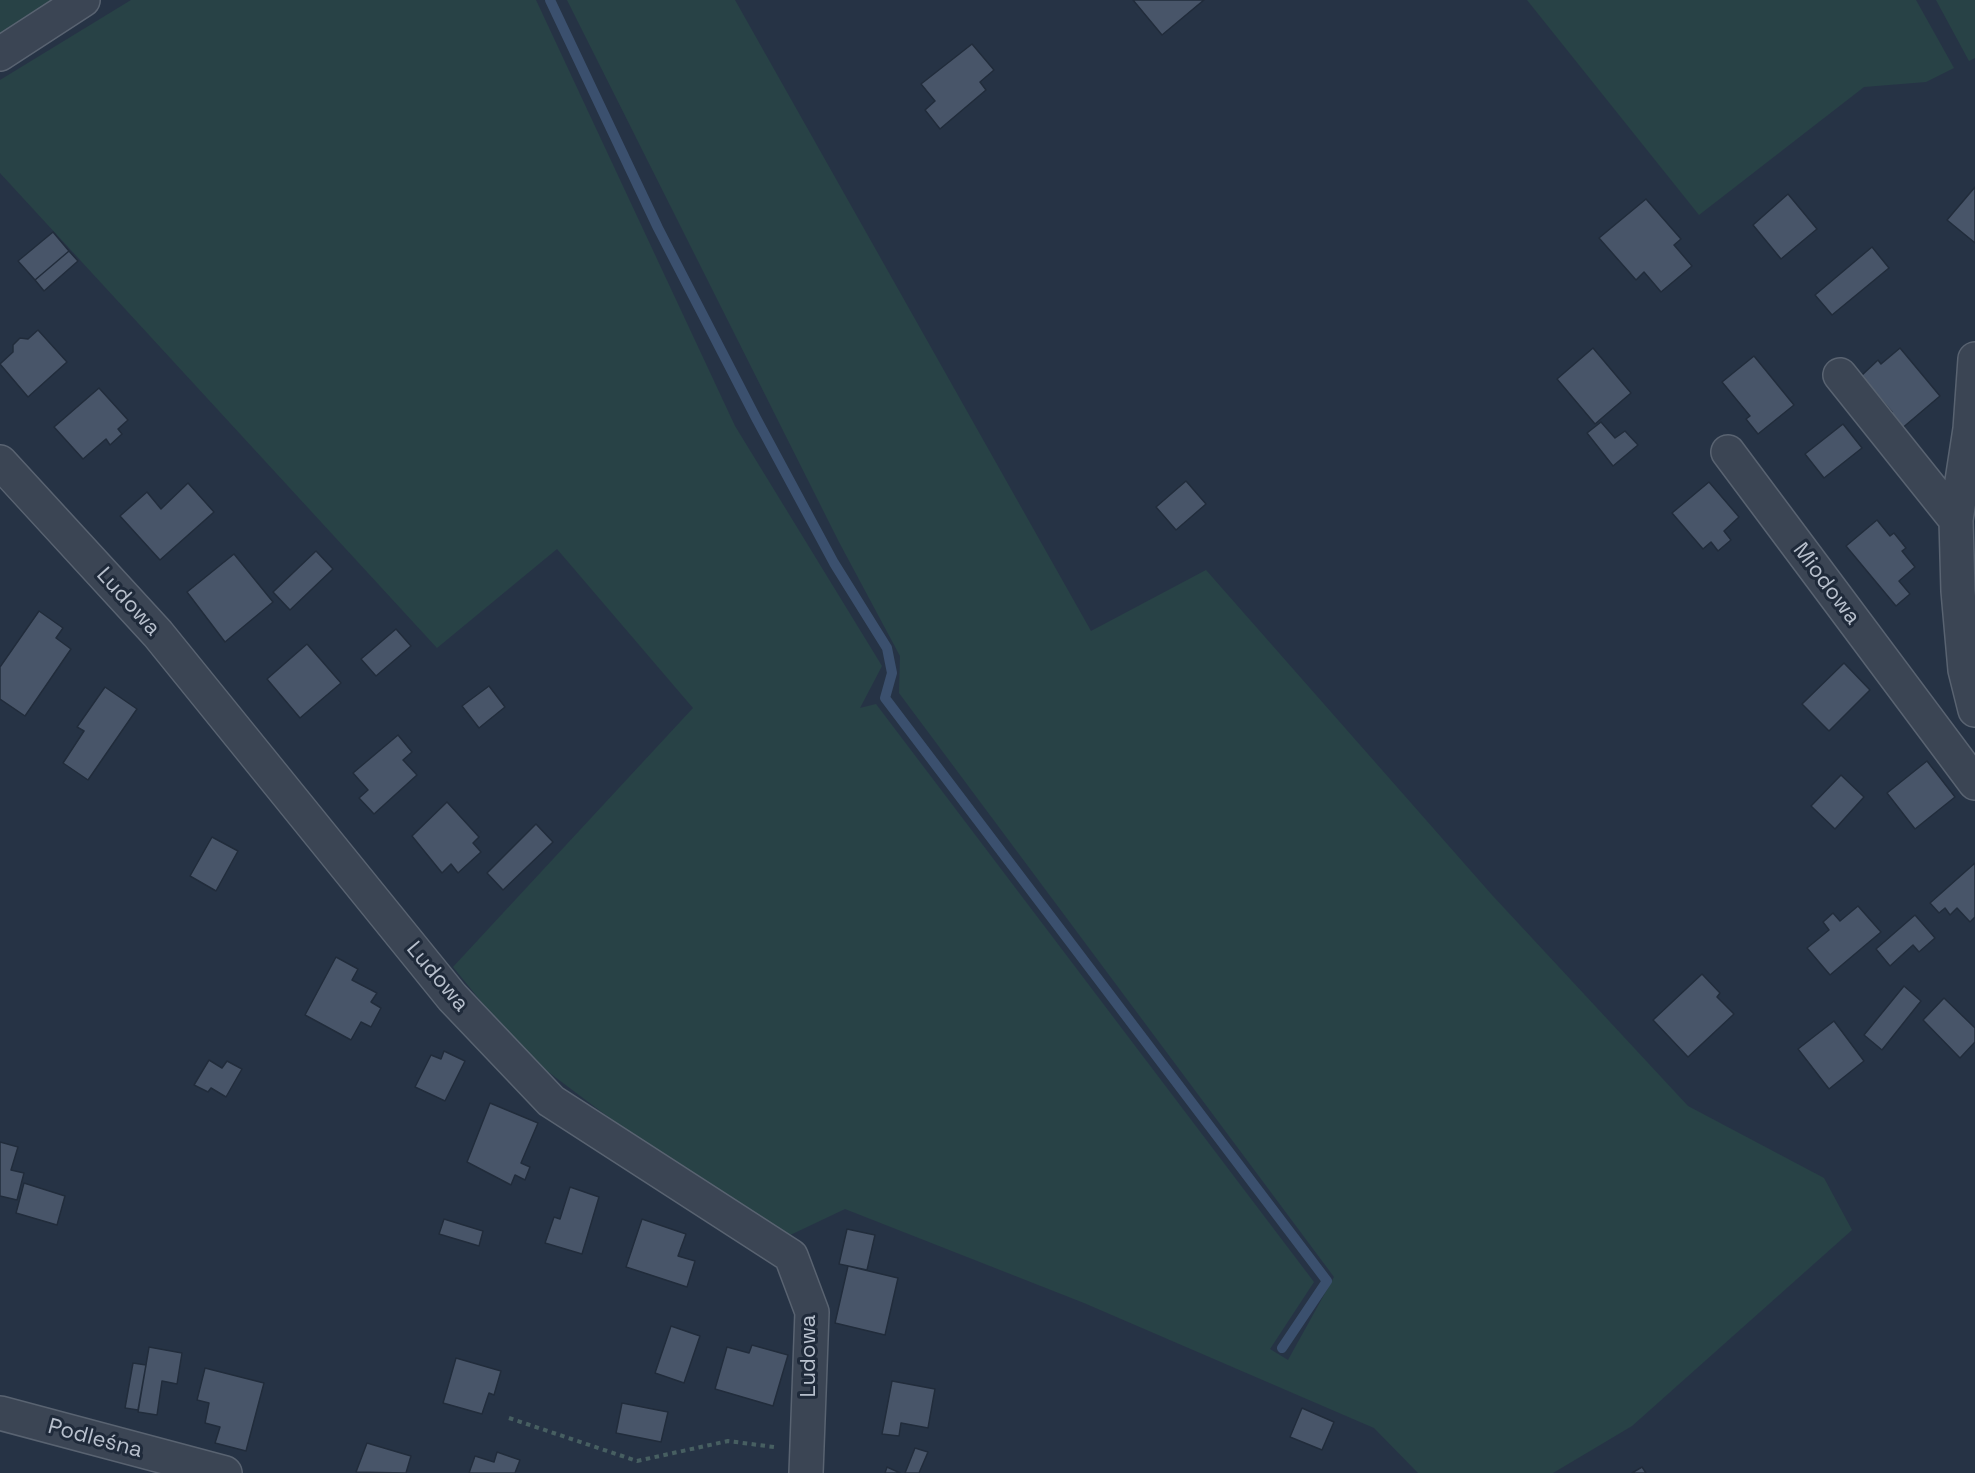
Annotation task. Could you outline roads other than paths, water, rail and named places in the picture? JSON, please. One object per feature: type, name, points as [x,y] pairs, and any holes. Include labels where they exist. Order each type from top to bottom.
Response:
[{"type":"street","points":[[0,54],[83,0]]},
{"type":"street","points":[[1924,716],[1975,708],[1965,670],[1959,602],[1956,520],[1970,429],[1975,359]]},
{"type":"street","points":[[1840,375],[1956,520]]},
{"type":"street","name":"Miodowa","points":[[1728,452],[1975,783]]},
{"type":"street","name":"Ludowa","points":[[0,462],[158,634],[452,997],[551,1101],[791,1256],[812,1312],[807,1462]]},
{"type":"street","name":"Podleśna","points":[[0,1413],[225,1473]]},
{"type":"waterway","points":[[550,0],[658,228],[756,418],[834,563],[887,648],[892,673],[885,698],[1327,1281],[1282,1348]]}]
